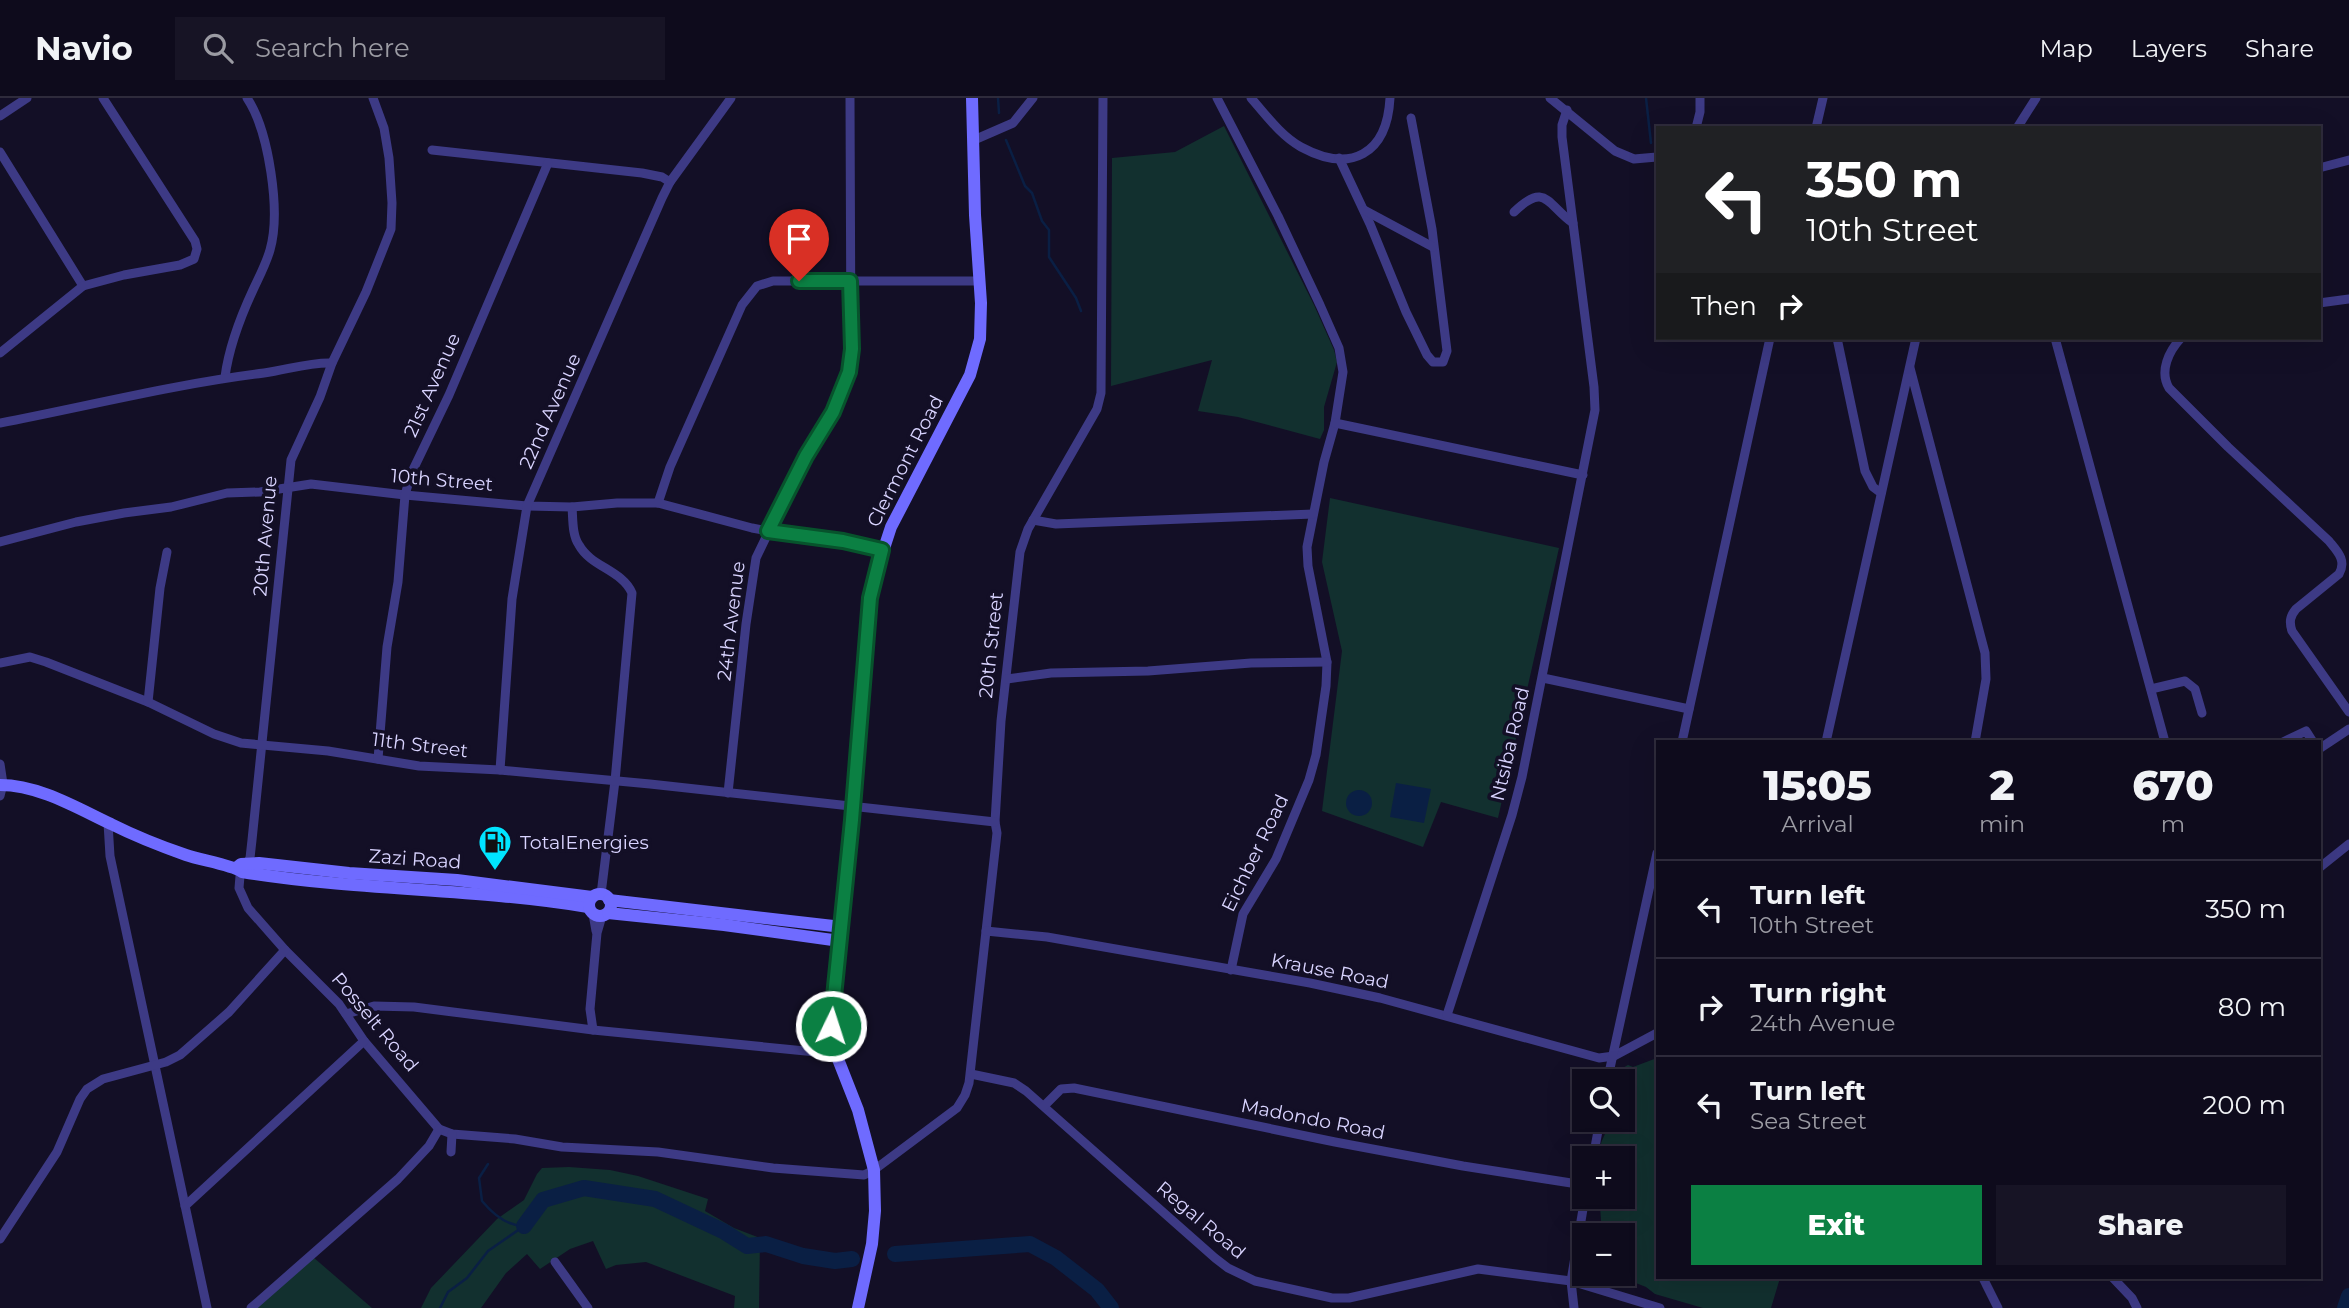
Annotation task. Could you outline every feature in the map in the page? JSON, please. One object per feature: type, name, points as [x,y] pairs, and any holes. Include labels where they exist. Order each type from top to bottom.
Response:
[{"type":"street","points":[[0,116],[27,98]]},
{"type":"street","points":[[0,353],[83,286],[180,265],[194,259],[197,249],[195,241],[103,98]]},
{"type":"street","points":[[225,377],[232,341],[266,262],[273,229],[272,188],[265,140],[247,98]]},
{"type":"street","name":"20th Avenue","points":[[242,867],[262,747],[291,460],[391,229],[392,203],[384,128],[373,98]]},
{"type":"street","name":"22nd Avenue","points":[[500,770],[512,599],[527,506],[670,182],[731,98]]},
{"type":"street","name":"24th Avenue","points":[[728,793],[753,568],[759,549],[806,456],[833,412],[849,372],[852,349],[850,98]]},
{"type":"street","name":"Clermont Road","points":[[874,1170],[858,1110],[836,1054],[831,1026],[832,1008],[842,927],[870,598],[882,550],[891,527],[950,416],[974,363],[981,326],[972,98]]},
{"type":"street","points":[[974,141],[1013,123],[1033,98]]},
{"type":"street","name":"20th Street","points":[[874,1170],[957,1108],[965,1095],[971,1074],[997,833],[995,822],[1001,721],[1017,568],[1024,538],[1093,416],[1101,393],[1103,98]]},
{"type":"street","name":"Eichber Road","points":[[1217,98],[1278,216],[1339,348],[1343,372],[1335,423],[1312,514],[1307,556],[1327,662],[1325,701],[1310,780],[1276,859],[1243,914],[1231,970]]},
{"type":"street","points":[[1251,98],[1284,134],[1301,147],[1317,154],[1339,158],[1363,154],[1378,141],[1389,117],[1390,98]]},
{"type":"street","points":[[1550,98],[1615,151],[1634,159],[1656,157]]},
{"type":"street","points":[[1696,126],[1700,98]]},
{"type":"street","points":[[1816,126],[1823,98]]},
{"type":"street","points":[[2018,126],[2036,98]]},
{"type":"street","name":"Ntsiba Road","points":[[1447,1016],[1512,815],[1543,678],[1595,401],[1562,130],[1567,110]]},
{"type":"street","points":[[1339,158],[1421,344],[1430,360],[1443,362],[1447,351],[1432,229],[1412,118]]},
{"type":"street","points":[[432,150],[642,173],[662,177],[670,182]]},
{"type":"street","points":[[0,152],[83,286]]},
{"type":"street","points":[[2321,167],[2349,160]]},
{"type":"street","name":"21st Avenue","points":[[378,759],[387,648],[398,582],[405,495],[411,474],[449,395],[548,163]]},
{"type":"street","points":[[1514,212],[1526,200],[1542,197],[1549,200],[1573,223]]},
{"type":"street","points":[[1362,209],[1433,247]]},
{"type":"street","points":[[659,503],[670,467],[749,294],[757,286],[773,281],[980,281]]},
{"type":"street","points":[[2321,303],[2349,299]]},
{"type":"street","points":[[1682,740],[1770,340]]},
{"type":"street","points":[[1837,340],[1865,471],[1873,487],[1881,494]]},
{"type":"street","points":[[1826,740],[1916,340]]},
{"type":"street","points":[[2056,340],[2164,740]]},
{"type":"street","points":[[2180,340],[2166,364],[2165,377],[2169,388],[2329,541],[2341,557],[2343,566],[2339,574],[2296,609],[2290,624],[2292,631],[2349,712]]},
{"type":"street","points":[[0,423],[225,377],[318,362],[332,363]]},
{"type":"street","points":[[1910,367],[1985,653],[1986,679],[1975,740]]},
{"type":"street","points":[[1335,423],[1583,475]]},
{"type":"street","name":"10th Street","points":[[0,542],[76,522],[171,507],[228,493],[260,492],[311,484],[527,506],[659,503],[768,531],[843,541],[882,550]]},
{"type":"street","points":[[572,507],[579,546],[586,554],[624,580],[632,593],[615,781],[599,906],[590,1009],[593,1030]]},
{"type":"street","points":[[1033,520],[1056,524],[1312,514]]},
{"type":"street","points":[[148,702],[160,588],[167,552]]},
{"type":"street","name":"11th Street","points":[[0,663],[20,658],[37,659],[148,702],[223,738],[262,747],[328,751],[419,766],[500,770],[615,781],[995,822]]},
{"type":"street","points":[[1007,679],[1051,673],[1327,662]]},
{"type":"street","points":[[1543,678],[1689,709]]},
{"type":"street","points":[[2151,689],[2185,681],[2195,689],[2202,713]]},
{"type":"street","points":[[2321,748],[2349,729]]},
{"type":"street","points":[[2290,740],[2306,731],[2312,740]]},
{"type":"street","points":[[0,764],[1,788]]},
{"type":"street","name":"Zazi Road","points":[[1,788],[73,804],[108,823],[188,856],[242,867],[457,880],[599,906],[840,941]]},
{"type":"street","points":[[108,823],[110,856],[207,1308]]},
{"type":"street","points":[[2321,866],[2349,844]]},
{"type":"street","points":[[1610,1069],[1656,858]]},
{"type":"street","name":"Posselt Road","points":[[242,867],[239,888],[244,902],[285,950],[339,1004],[364,1041],[439,1129]]},
{"type":"street","name":"Zazi Road","points":[[599,906],[842,927]]},
{"type":"street","name":"Krause Road","points":[[986,931],[1047,937],[1322,985],[1599,1058],[1614,1056]]},
{"type":"street","points":[[0,1239],[57,1152],[87,1089],[103,1079],[166,1062],[180,1055],[229,1012],[285,950]]},
{"type":"street","points":[[346,1014],[374,1006],[414,1007],[593,1030],[836,1054]]},
{"type":"street","points":[[1614,1056],[1656,1034]]},
{"type":"street","points":[[185,1206],[364,1041]]},
{"type":"street","name":"Regal Road","points":[[971,1074],[1014,1083],[1044,1106],[1214,1258],[1255,1281],[1340,1299],[1478,1269],[1571,1281],[1660,1308]]},
{"type":"street","name":"Madondo Road","points":[[1044,1106],[1061,1089],[1074,1088],[1361,1147],[1572,1183]]},
{"type":"street","points":[[251,1308],[398,1179],[414,1163],[439,1129],[452,1134],[515,1139],[562,1147],[658,1152],[826,1172],[864,1175],[874,1170],[872,1244],[858,1308]]},
{"type":"street","points":[[451,1152],[452,1134]]},
{"type":"street","points":[[1574,1308],[1571,1281],[1583,1209]]},
{"type":"street","points":[[555,1262],[587,1308]]},
{"type":"street","points":[[1984,1279],[1998,1308]]},
{"type":"street","points":[[2114,1279],[2132,1298],[2137,1308]]},
{"type":"green space","points":[[1224,126],[1334,350],[1337,362],[1324,407],[1324,430],[1320,439],[1238,417],[1198,411],[1212,360],[1111,386],[1112,158],[1175,152]]},
{"type":"green space","points":[[1330,498],[1559,548],[1498,818],[1441,802],[1423,847],[1322,811],[1342,651],[1322,562]]},
{"type":"green space","points":[[1656,1058],[1656,1279],[1780,1279],[1771,1308],[1703,1308],[1655,1294],[1635,1283],[1635,1223],[1601,1223],[1600,1209],[1635,1209],[1635,1146],[1601,1146],[1601,1143],[1606,1132],[1635,1132],[1635,1069],[1621,1069],[1628,1065],[1633,1067]]},
{"type":"green space","points":[[542,1168],[610,1170],[638,1176],[708,1199],[705,1211],[734,1228],[760,1238],[759,1308],[734,1308],[735,1296],[646,1262],[616,1265],[606,1269],[593,1241],[570,1249],[540,1269],[527,1254],[506,1273],[481,1308],[421,1308],[431,1288],[497,1219],[524,1200]]},
{"type":"green space","points":[[313,1257],[372,1308],[253,1308]]},
{"type":"water","points":[[1396,783],[1431,789],[1424,823],[1390,817]]},
{"type":"water","points":[[1359,790],[1368,794],[1372,803],[1368,812],[1359,816],[1350,812],[1346,803],[1350,794]]},
{"type":"waterway","points":[[998,98],[999,113]]},
{"type":"waterway","points":[[1646,98],[1651,143]]},
{"type":"waterway","points":[[1006,140],[1025,186],[1032,193],[1042,221],[1049,230],[1049,257],[1076,298],[1081,311]]},
{"type":"waterway","points":[[488,1164],[479,1178],[482,1201],[500,1218],[524,1226]]},
{"type":"waterway","points":[[524,1226],[543,1200],[584,1188],[655,1199],[723,1231],[747,1246],[766,1244],[803,1256],[835,1261],[852,1259]]},
{"type":"waterway","points":[[440,1308],[448,1292],[467,1278],[488,1251],[524,1226]]},
{"type":"waterway","points":[[895,1254],[1030,1244],[1056,1258],[1097,1290],[1111,1308]]},
{"type":"waterway","points":[[2345,1308],[2349,1296]]},
{"type":"place","name":"TotalEnergies","points":[[495,872]]},
{"type":"route","points":[[799,281],[850,281],[851,362],[833,412],[806,456],[768,531],[843,541],[882,550],[870,598],[852,820],[831,1026]]}]
